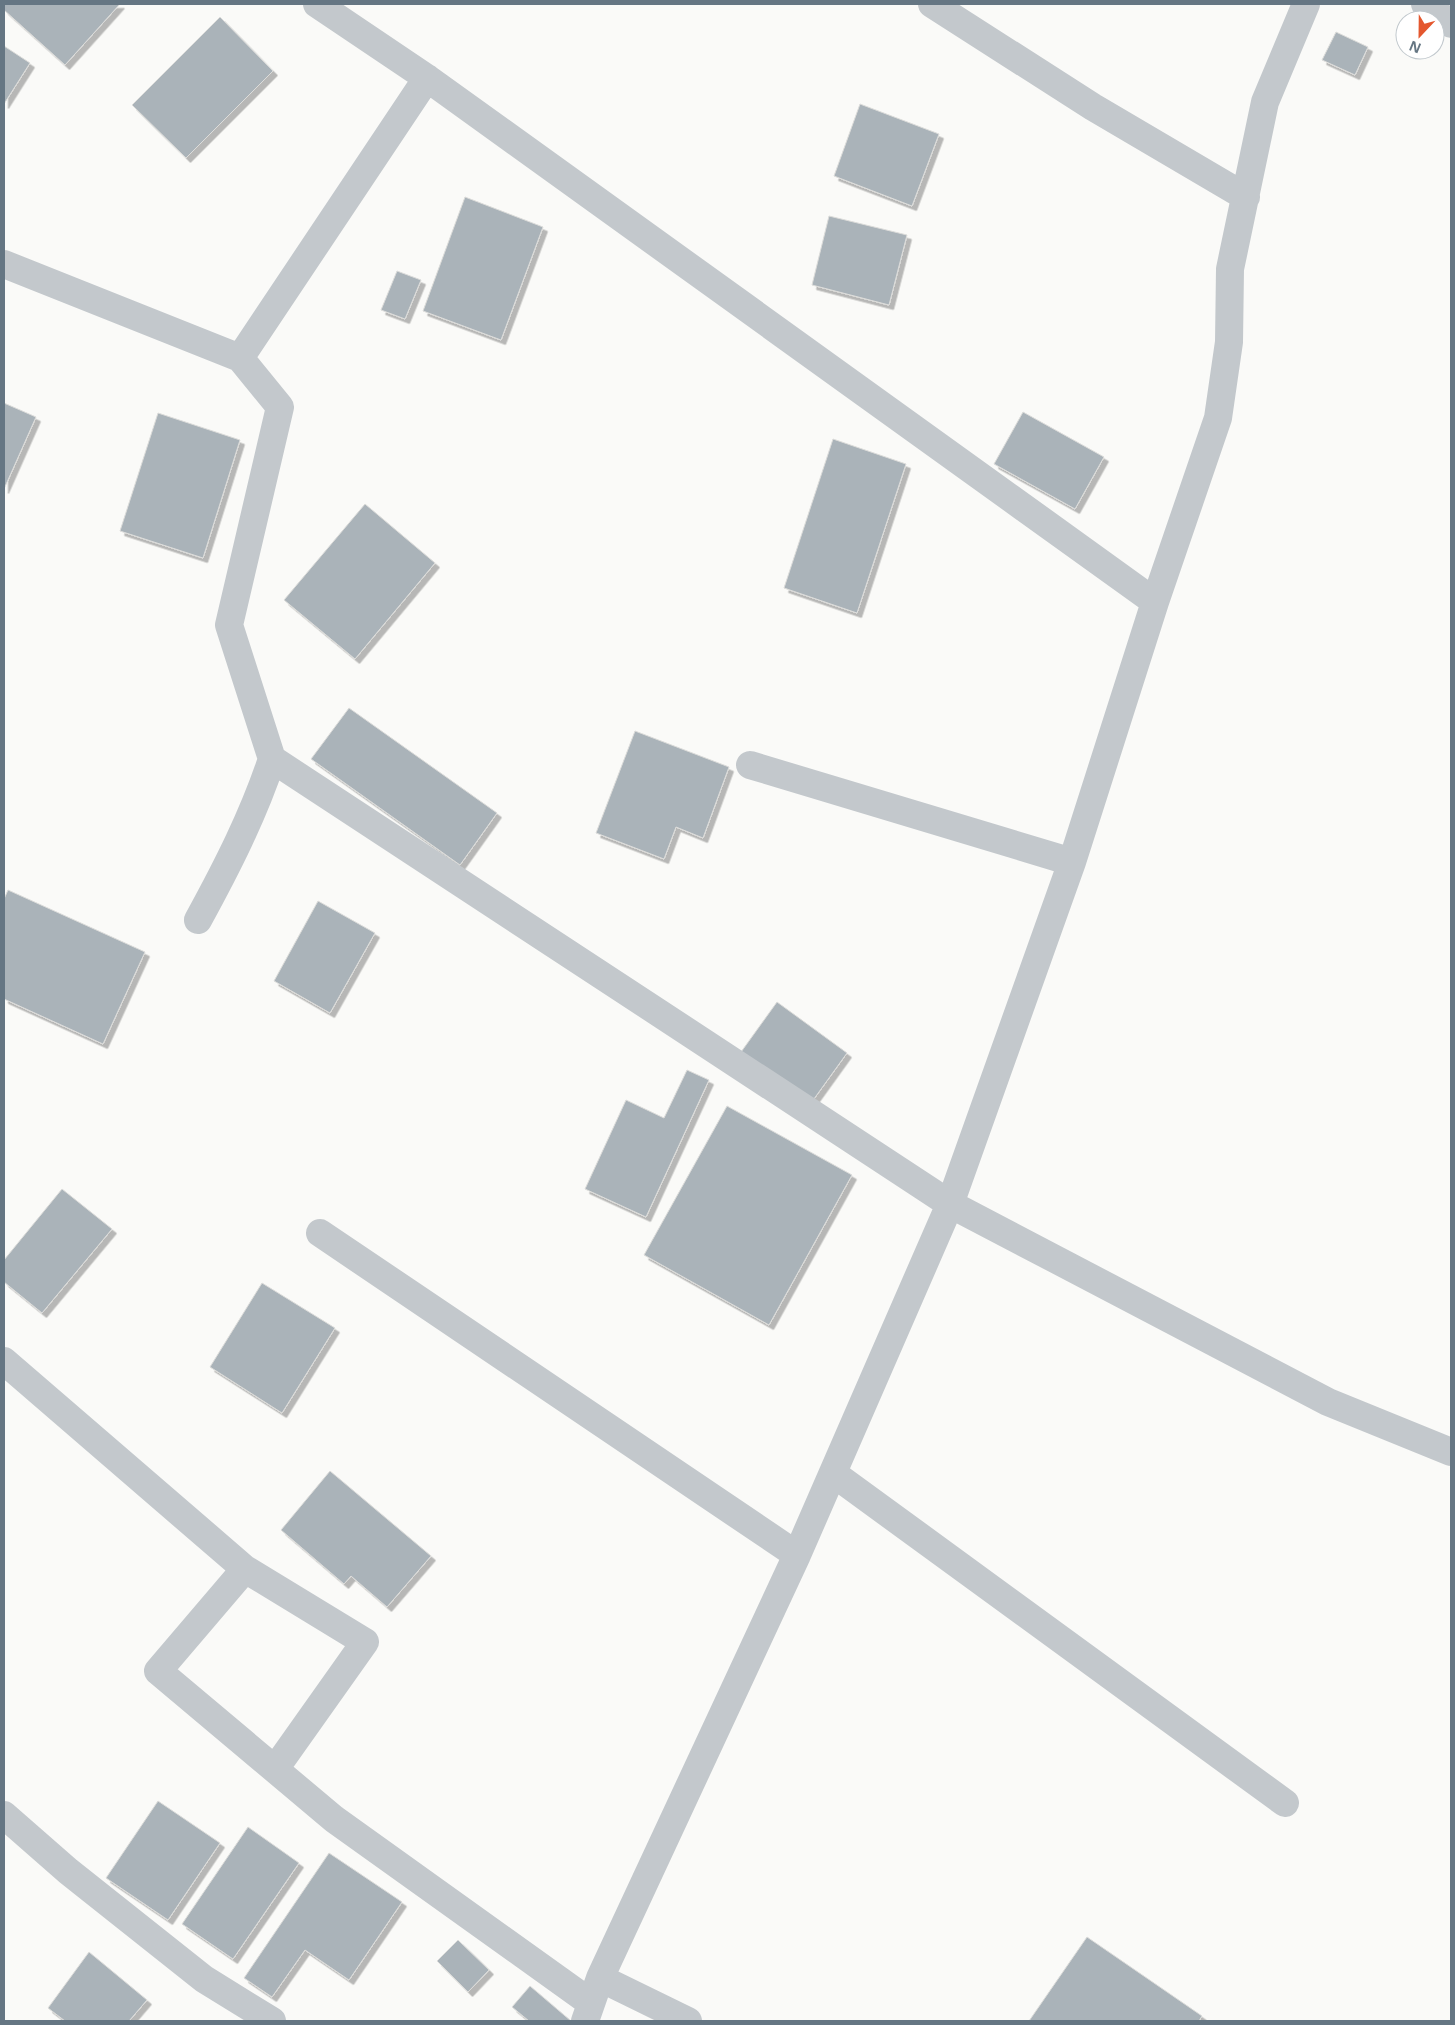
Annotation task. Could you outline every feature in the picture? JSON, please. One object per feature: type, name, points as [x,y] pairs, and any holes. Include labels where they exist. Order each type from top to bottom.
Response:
[{"type":"street","points":[[317,4],[427,78],[1155,602]]},
{"type":"street","points":[[932,4],[1093,107],[1246,197]]},
{"type":"street","points":[[592,2001],[834,1474],[950,1204],[1072,862],[1155,602],[1218,418],[1229,342],[1230,269],[1265,102],[1306,4]]},
{"type":"street","points":[[1425,4],[1451,24]]},
{"type":"street","points":[[240,358],[427,78]]},
{"type":"street","points":[[4,264],[240,358],[280,407],[229,625],[272,759],[258,800],[233,856],[198,920]]},
{"type":"street","points":[[272,759],[950,1204],[1328,1402],[1451,1452]]},
{"type":"street","points":[[750,765],[1072,862]]},
{"type":"street","points":[[320,1233],[798,1554]]},
{"type":"street","points":[[4,1361],[245,1569],[365,1642],[275,1769]]},
{"type":"street","points":[[834,1474],[1285,1803]]},
{"type":"street","points":[[245,1569],[158,1671],[334,1819],[592,2001],[688,2021]]},
{"type":"street","points":[[4,1815],[68,1871],[204,1979],[272,2021]]},
{"type":"building","points":[[4,4],[120,4],[65,65],[4,10]]},
{"type":"building","points":[[220,17],[273,71],[186,158],[132,105]]},
{"type":"building","points":[[1336,32],[1368,47],[1355,75],[1322,60]]},
{"type":"building","points":[[4,46],[30,63],[4,104]]},
{"type":"building","points":[[860,104],[939,134],[912,206],[834,176]]},
{"type":"building","points":[[465,197],[543,227],[501,340],[423,311]]},
{"type":"building","points":[[829,216],[907,235],[889,305],[812,285]]},
{"type":"building","points":[[397,271],[421,280],[405,319],[381,310]]},
{"type":"building","points":[[4,403],[36,417],[4,489]]},
{"type":"building","points":[[1023,412],[1104,457],[1075,509],[994,464]]},
{"type":"building","points":[[158,413],[240,440],[203,558],[120,531]]},
{"type":"building","points":[[833,439],[906,464],[857,613],[784,588]]},
{"type":"building","points":[[365,504],[435,563],[355,659],[284,600]]},
{"type":"building","points":[[349,708],[497,813],[460,865],[311,759]]},
{"type":"building","points":[[635,731],[729,767],[703,838],[676,827],[664,859],[596,833]]},
{"type":"building","points":[[8,890],[145,952],[103,1044],[4,999],[4,899]]},
{"type":"building","points":[[318,901],[375,933],[330,1013],[274,981]]},
{"type":"building","points":[[777,1002],[847,1053],[811,1103],[741,1052]]},
{"type":"building","points":[[687,1070],[709,1080],[646,1217],[585,1189],[626,1100],[664,1118]]},
{"type":"building","points":[[727,1106],[852,1175],[769,1325],[644,1255]]},
{"type":"building","points":[[62,1189],[112,1229],[42,1313],[4,1282],[4,1260]]},
{"type":"building","points":[[262,1283],[335,1328],[282,1413],[210,1367]]},
{"type":"building","points":[[330,1471],[431,1556],[387,1607],[351,1576],[344,1584],[281,1530]]},
{"type":"building","points":[[158,1801],[220,1843],[168,1920],[106,1878]]},
{"type":"building","points":[[248,1827],[299,1863],[233,1959],[182,1924]]},
{"type":"building","points":[[329,1853],[402,1902],[349,1980],[305,1950],[272,1997],[244,1978]]},
{"type":"building","points":[[1087,1937],[1202,2016],[1199,2021],[1029,2021]]},
{"type":"building","points":[[458,1940],[489,1970],[468,1992],[437,1961]]},
{"type":"building","points":[[89,1952],[147,2000],[129,2021],[65,2021],[48,2008]]},
{"type":"building","points":[[530,1986],[571,2021],[529,2021],[512,2007]]}]
